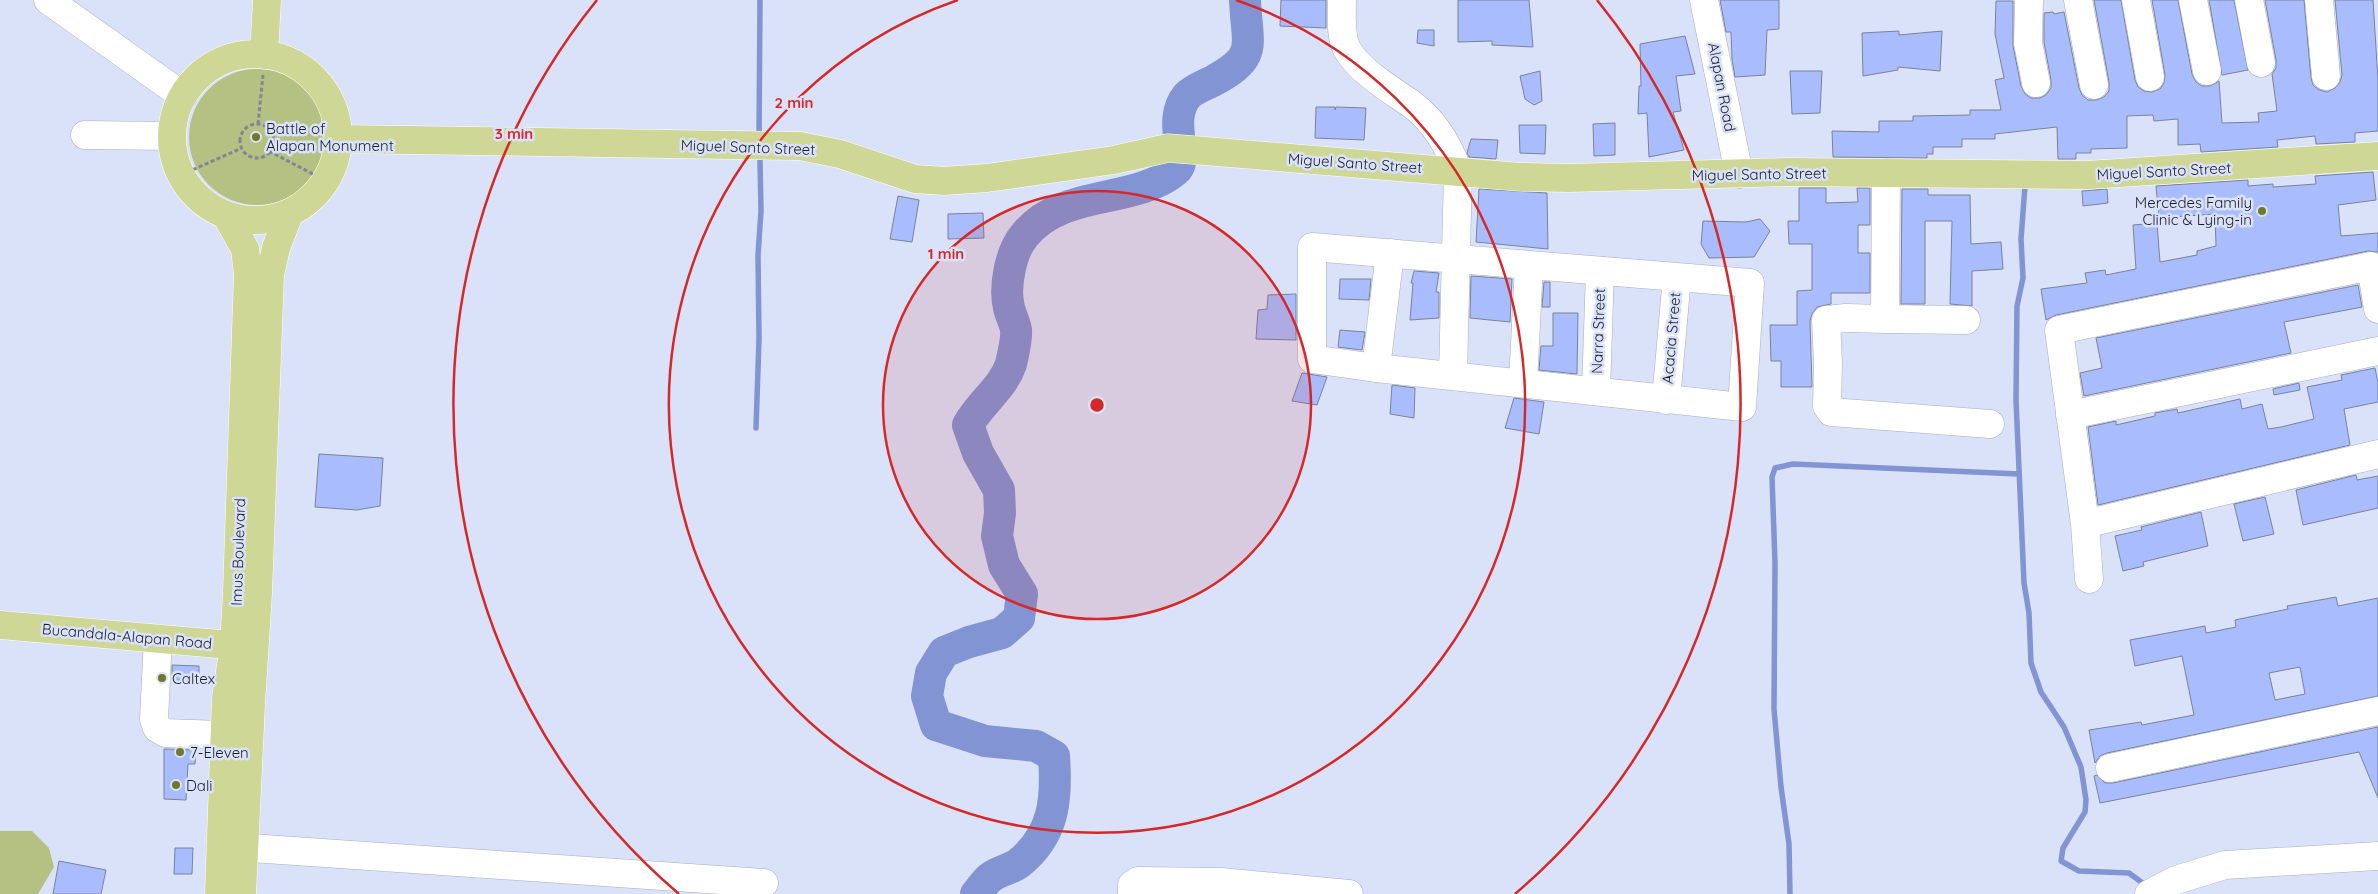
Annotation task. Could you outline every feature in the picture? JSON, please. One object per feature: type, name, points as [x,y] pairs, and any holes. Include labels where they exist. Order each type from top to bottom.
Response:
[{"type":"main road","points":[[264,55],[267,0]]},
{"type":"main road","points":[[247,55],[264,55],[282,59],[299,66],[313,78],[325,92],[333,108],[338,126],[338,140],[334,163],[326,181],[316,194],[289,214],[268,220],[247,220],[226,215],[202,201],[181,175],[174,159],[173,120],[183,96],[198,77],[213,66],[247,55]]},
{"type":"main road","name":"Miguel Santo Street","points":[[338,140],[800,146],[840,154],[915,179],[944,181],[987,178],[1180,149],[1569,178],[1788,172],[2116,174],[2378,156]]},
{"type":"main road","name":"Imus Boulevard","points":[[242,894],[233,847],[237,736],[226,698],[244,646],[258,593],[270,275],[276,248],[289,214]]},
{"type":"main road","name":"Imus Boulevard","points":[[226,215],[245,248],[248,274],[244,646]]},
{"type":"main road","name":"Bucandala-Alapan Road","points":[[0,626],[244,646]]},
{"type":"main road","name":"Imus Boulevard","points":[[220,894],[233,847]]},
{"type":"street","points":[[48,0],[183,96]]},
{"type":"street","points":[[1342,0],[1342,23],[1346,49],[1365,70],[1412,104],[1434,126],[1450,149],[1458,171],[1453,375]]},
{"type":"street","name":"Alapan Road","points":[[1704,0],[1739,174]]},
{"type":"street","points":[[2078,0],[2094,85]]},
{"type":"street","points":[[2136,0],[2150,77]]},
{"type":"street","points":[[2193,0],[2207,71]]},
{"type":"street","points":[[2250,0],[2261,63]]},
{"type":"street","points":[[2319,0],[2326,76]]},
{"type":"street","points":[[2034,1],[2028,43],[2036,83]]},
{"type":"street","points":[[85,135],[172,136]]},
{"type":"street","points":[[1885,319],[1886,173]]},
{"type":"street","points":[[1312,247],[1390,253],[1750,283],[1742,407],[1376,368],[1312,359],[1312,247]]},
{"type":"street","points":[[1376,368],[1390,253]]},
{"type":"street","points":[[1523,383],[1529,265]]},
{"type":"street","points":[[2089,579],[2085,524],[2059,330],[2371,266],[2378,309]]},
{"type":"street","name":"Narra Street","points":[[1596,391],[1600,271]]},
{"type":"street","name":"Acacia Street","points":[[1666,400],[1677,277]]},
{"type":"street","points":[[1966,320],[1846,318],[1826,320],[1828,362],[1827,406],[1831,412],[1990,424]]},
{"type":"street","points":[[2070,415],[2378,351]]},
{"type":"street","points":[[2085,524],[2378,454]]},
{"type":"street","points":[[158,639],[154,719],[157,728],[164,733],[237,736]]},
{"type":"street","points":[[2110,768],[2378,711]]},
{"type":"street","points":[[233,847],[764,883]]},
{"type":"street","points":[[2149,894],[2176,880],[2225,865],[2378,856]]},
{"type":"street","points":[[1132,894],[1132,885],[1138,881],[1220,888],[1348,894]]},
{"type":"path","points":[[258,124],[264,55]]},
{"type":"path","points":[[258,124],[271,132],[273,142],[269,151],[260,157],[249,156],[242,148],[240,138],[244,129],[248,126],[258,124]]},
{"type":"path","points":[[181,175],[242,148]]},
{"type":"path","points":[[269,151],[326,181]]},
{"type":"green space","points":[[257,69],[283,74],[305,89],[320,111],[325,137],[320,163],[305,185],[283,200],[257,205],[231,200],[209,185],[194,163],[189,137],[194,111],[209,89],[231,74]]},
{"type":"green space","points":[[0,831],[32,831],[49,848],[54,867],[38,894],[0,894]]},
{"type":"building","points":[[1281,0],[1326,0],[1326,28],[1280,26]]},
{"type":"building","points":[[1458,0],[1529,0],[1533,47],[1492,45],[1492,41],[1458,42]]},
{"type":"building","points":[[1720,0],[1779,0],[1779,29],[1767,30],[1765,75],[1735,77],[1731,32],[1726,32]]},
{"type":"building","points":[[2094,0],[2121,0],[2135,80],[2138,87],[2144,91],[2152,92],[2160,89],[2164,83],[2165,75],[2152,0],[2178,0],[2192,74],[2196,82],[2202,86],[2210,86],[2219,81],[2222,123],[2259,122],[2258,113],[2277,111],[2272,74],[2276,68],[2276,60],[2265,0],[2304,0],[2311,78],[2313,85],[2319,90],[2327,92],[2335,88],[2340,82],[2342,75],[2335,0],[2373,0],[2378,80],[2378,131],[2355,133],[2355,142],[2316,144],[2315,136],[2277,140],[2278,147],[2201,152],[2200,144],[2178,145],[2178,119],[2154,121],[2153,115],[2127,116],[2127,148],[2091,149],[2091,153],[2076,153],[2076,159],[2058,159],[2057,127],[1995,134],[1995,139],[1962,139],[1962,147],[1933,147],[1933,154],[1927,154],[1927,158],[1833,157],[1832,131],[1879,132],[1879,121],[1913,121],[1913,116],[1970,115],[1970,110],[2001,110],[1995,80],[2004,78],[1995,34],[1996,1],[2013,1],[2013,46],[2021,86],[2025,94],[2031,98],[2040,98],[2046,95],[2051,88],[2044,42],[2044,13],[2064,12],[2082,95],[2088,100],[2104,97],[2109,91],[2109,82]]},
{"type":"building","points":[[2209,0],[2234,0],[2248,70],[2222,75]]},
{"type":"building","points":[[1418,30],[1434,30],[1434,46],[1417,43]]},
{"type":"building","points":[[1899,31],[1899,35],[1942,31],[1940,71],[1898,67],[1898,70],[1863,76],[1862,33]]},
{"type":"building","points":[[1685,36],[1695,74],[1676,76],[1681,111],[1673,112],[1684,150],[1649,157],[1647,113],[1638,114],[1639,86],[1641,86],[1640,44]]},
{"type":"building","points":[[1540,71],[1542,101],[1534,105],[1525,99],[1520,76]]},
{"type":"building","points":[[1790,71],[1822,71],[1820,113],[1792,114]]},
{"type":"building","points":[[1316,107],[1335,107],[1335,110],[1336,107],[1366,108],[1364,140],[1315,138]]},
{"type":"building","points":[[1615,123],[1615,155],[1594,156],[1593,124]]},
{"type":"building","points":[[1519,125],[1546,125],[1545,154],[1520,153]]},
{"type":"building","points":[[1471,139],[1498,140],[1496,159],[1469,157],[1467,153]]},
{"type":"building","points":[[2373,172],[2376,200],[2338,205],[2341,236],[2378,233],[2378,252],[2368,251],[2056,315],[2046,320],[2041,289],[2087,283],[2085,273],[2105,270],[2106,275],[2136,269],[2133,225],[2157,223],[2160,262],[2197,255],[2197,251],[2216,246],[2215,214],[2159,218],[2156,186],[2248,180],[2248,186],[2273,184],[2273,187],[2316,184],[2315,176]]},
{"type":"building","points":[[1799,188],[1826,188],[1826,203],[1858,202],[1857,188],[1870,188],[1870,225],[1858,225],[1858,253],[1870,253],[1870,293],[1831,293],[1831,304],[1817,307],[1810,321],[1812,387],[1781,387],[1781,361],[1771,361],[1770,325],[1797,325],[1797,291],[1812,290],[1812,244],[1789,244],[1788,221],[1799,221]]},
{"type":"building","points":[[1479,189],[1547,193],[1548,249],[1476,242]]},
{"type":"building","points":[[1902,189],[1928,189],[1928,195],[1970,195],[1971,244],[2001,242],[2003,269],[1972,271],[1972,306],[1950,304],[1952,221],[1925,221],[1925,304],[1901,304]]},
{"type":"building","points":[[2107,189],[2108,203],[2083,206],[2082,191]]},
{"type":"building","points":[[898,196],[919,200],[912,242],[890,239]]},
{"type":"building","points":[[983,213],[984,238],[948,239],[948,214]]},
{"type":"building","points":[[1760,219],[1770,231],[1754,257],[1709,258],[1701,244],[1703,221],[1746,222]]},
{"type":"building","points":[[1414,271],[1439,273],[1436,292],[1439,292],[1439,318],[1410,320],[1413,283],[1411,283]]},
{"type":"building","points":[[1471,276],[1512,279],[1510,322],[1470,318]]},
{"type":"building","points":[[1340,279],[1371,279],[1369,300],[1339,299]]},
{"type":"building","points":[[1544,282],[1550,282],[1550,307],[1542,307]]},
{"type":"building","points":[[2358,285],[2362,307],[2284,322],[2291,353],[2084,396],[2080,373],[2102,368],[2096,338]]},
{"type":"building","points":[[1296,294],[1296,340],[1256,339],[1258,310],[1267,309],[1268,295]]},
{"type":"building","points":[[1553,313],[1578,313],[1577,374],[1539,370],[1541,346],[1553,346]]},
{"type":"building","points":[[1340,330],[1365,332],[1362,350],[1338,347]]},
{"type":"building","points":[[2375,368],[2378,383],[2378,402],[2344,409],[2350,445],[2098,505],[2088,427],[2116,421],[2116,425],[2155,416],[2155,413],[2177,409],[2178,413],[2240,399],[2242,409],[2262,404],[2268,429],[2281,427],[2314,419],[2307,387],[2342,380],[2341,375]]},
{"type":"building","points":[[1302,373],[1327,377],[1317,405],[1292,401]]},
{"type":"building","points":[[2299,383],[2300,390],[2274,395],[2273,389]]},
{"type":"building","points":[[1392,385],[1415,388],[1414,418],[1390,414]]},
{"type":"building","points":[[1514,398],[1544,402],[1539,434],[1505,428]]},
{"type":"building","points":[[319,454],[383,458],[380,506],[357,510],[315,507]]},
{"type":"building","points":[[2356,475],[2357,480],[2378,476],[2378,508],[2303,525],[2296,490]]},
{"type":"building","points":[[2265,497],[2274,534],[2243,541],[2234,504]]},
{"type":"building","points":[[2201,512],[2208,546],[2143,562],[2144,566],[2123,571],[2115,536],[2142,530],[2141,527]]},
{"type":"building","points":[[2336,597],[2338,606],[2378,598],[2378,696],[2107,753],[2100,756],[2095,763],[2089,730],[2141,722],[2142,725],[2194,715],[2182,656],[2135,666],[2130,640],[2205,626],[2206,633],[2236,627],[2235,620],[2288,609],[2287,606]],"holes":[[[2300,667],[2305,694],[2275,700],[2269,673]]]},
{"type":"building","points":[[172,665],[199,666],[199,681],[172,680]]},
{"type":"building","points":[[2378,727],[2378,798],[2359,752],[2100,803],[2094,776],[2097,775],[2105,783],[2113,783]]},
{"type":"building","points":[[164,749],[196,750],[195,764],[188,764],[186,800],[164,799]]},
{"type":"building","points":[[175,848],[193,848],[192,874],[174,874]]},
{"type":"building","points":[[59,861],[106,870],[101,894],[53,894]]},
{"type":"waterway","points":[[759,139],[760,0]]},
{"type":"waterway","points":[[976,894],[991,877],[1019,863],[1040,840],[1051,814],[1055,786],[1054,756],[1036,746],[985,741],[936,725],[927,696],[931,673],[944,652],[969,642],[1002,633],[1019,618],[1022,594],[1004,565],[997,536],[1000,513],[999,490],[978,453],[968,425],[1003,381],[1011,364],[1016,334],[1007,291],[1012,261],[1024,236],[1049,215],[1079,203],[1144,187],[1166,178],[1177,169],[1181,155],[1178,126],[1181,105],[1189,94],[1228,72],[1244,57],[1248,40],[1245,0]]},
{"type":"waterway","points":[[756,428],[759,339],[758,255],[761,211],[760,161]]},
{"type":"waterway","points":[[2025,186],[2021,239],[2023,278],[2017,306],[2016,400],[2024,583],[2029,613],[2031,663],[2041,692],[2064,727],[2081,767],[2086,800],[2085,812],[2063,848],[2061,861],[2079,871],[2129,873],[2148,887]]},
{"type":"waterway","points":[[1790,894],[1789,844],[1781,787],[1774,709],[1775,563],[1772,477],[1775,468],[1793,464],[2019,474]]},
{"type":"place","name":"Battle of Alapan Monument","points":[[256,137]]},
{"type":"place","name":"Mercedes Family Clinic & Lying-in","points":[[2262,211]]},
{"type":"place","name":"Caltex","points":[[162,678]]},
{"type":"place","name":"7-Eleven","points":[[180,752]]},
{"type":"place","name":"Dali","points":[[176,785]]}]
